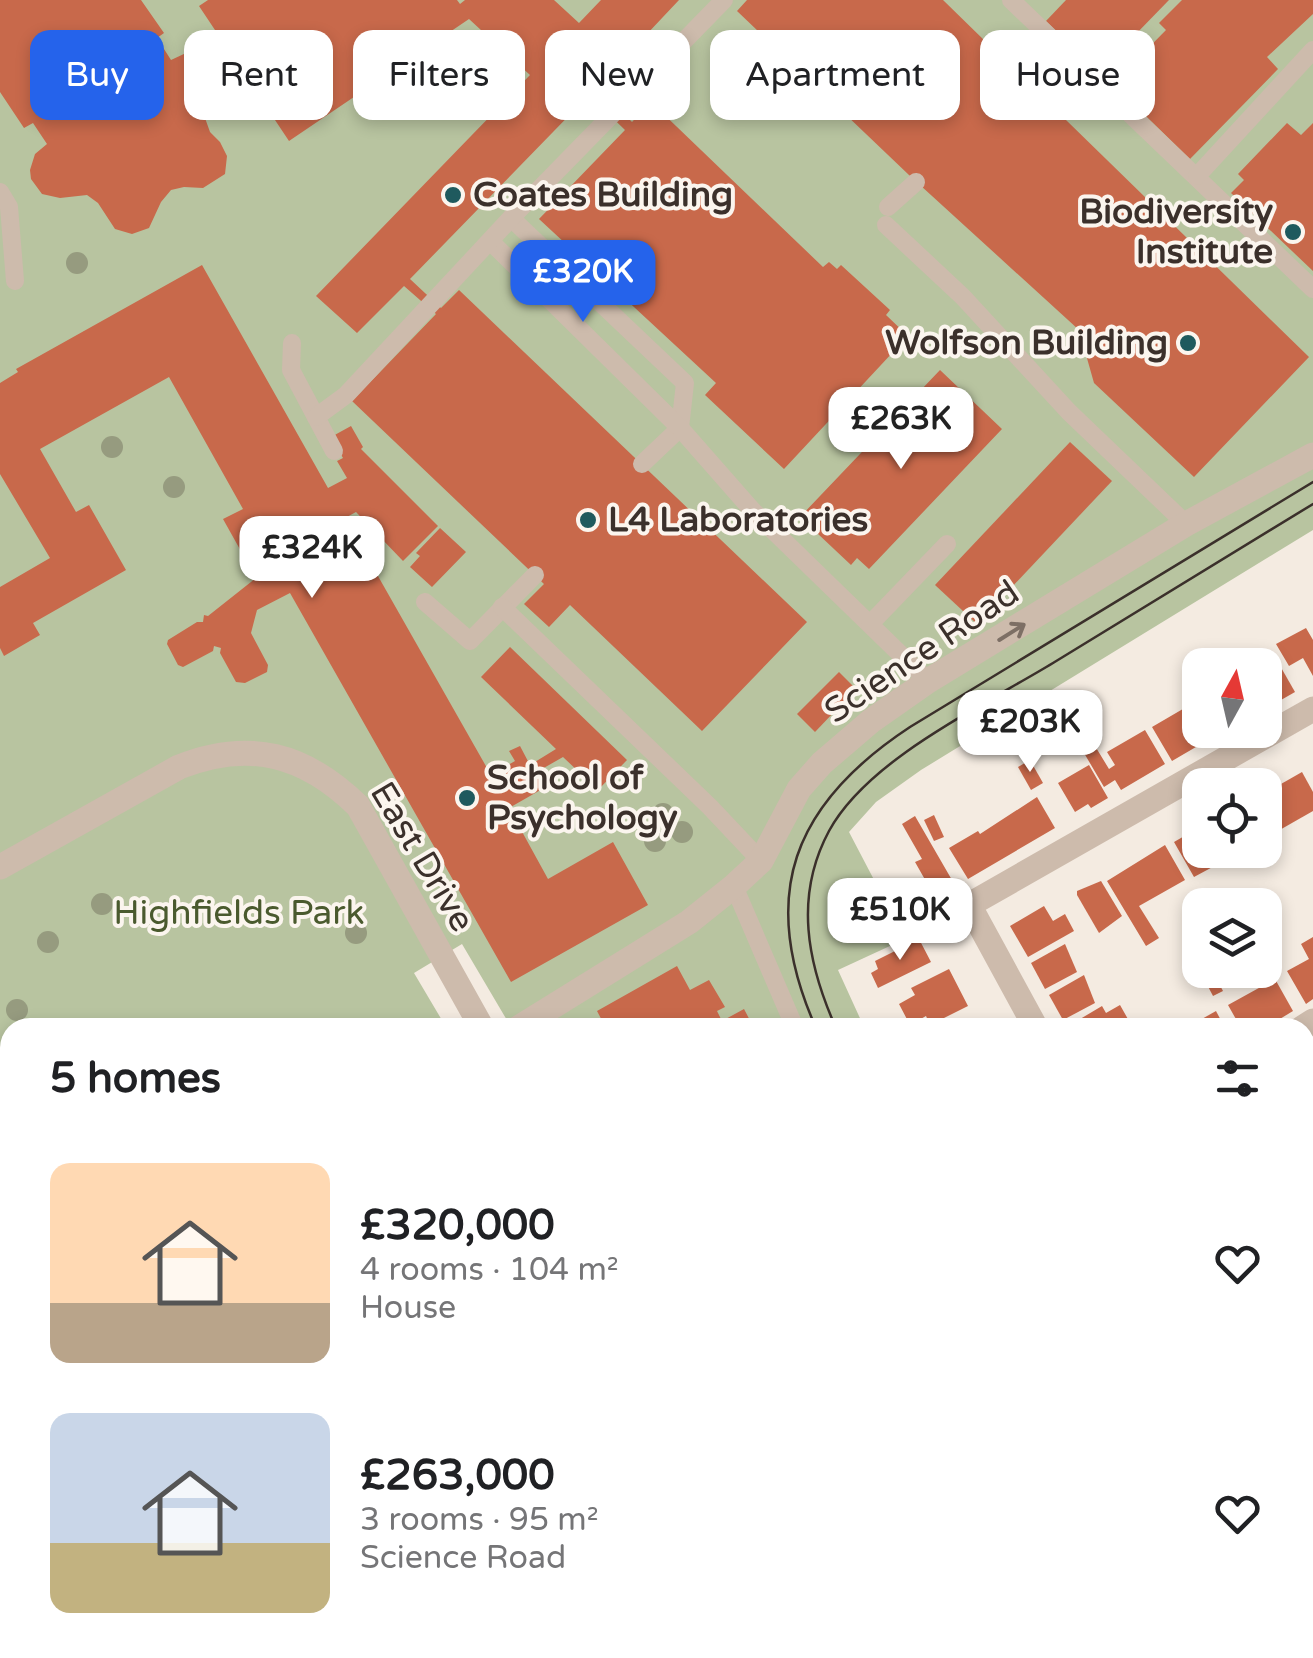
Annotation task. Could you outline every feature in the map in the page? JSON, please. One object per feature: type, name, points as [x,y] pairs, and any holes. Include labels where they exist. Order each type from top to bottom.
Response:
[{"type":"street","name":"Science Road","points":[[534,1018],[689,922],[734,886],[761,861],[799,789],[822,762],[872,721],[928,681],[1186,524],[1313,454]]},
{"type":"street","points":[[1031,1018],[969,905],[1313,709]]},
{"type":"street","name":"East Drive","points":[[0,866],[179,767],[203,758],[248,752],[280,757],[335,783],[358,806],[476,1018]]},
{"type":"lane","points":[[316,416],[346,396],[724,0]]},
{"type":"lane","points":[[1012,0],[1043,30]]},
{"type":"lane","points":[[1197,176],[1313,50]]},
{"type":"lane","points":[[1138,120],[1313,289]]},
{"type":"lane","points":[[916,182],[887,216],[1069,412],[1186,524]]},
{"type":"lane","points":[[0,192],[9,207],[15,281]]},
{"type":"lane","points":[[512,218],[686,383],[680,428],[642,464]]},
{"type":"lane","points":[[490,241],[680,428],[752,510],[928,681]]},
{"type":"lane","points":[[292,343],[291,370],[334,451]]},
{"type":"lane","points":[[870,624],[947,544]]},
{"type":"lane","points":[[426,602],[470,640],[535,575]]},
{"type":"lane","points":[[502,607],[761,861]]},
{"type":"lane","points":[[734,886],[791,1018]]},
{"type":"green space","name":"Highfields Park","points":[[0,0],[1313,0],[1313,530],[921,770],[876,802],[849,832],[905,939],[838,970],[860,1018],[506,1018],[462,944],[414,973],[441,1018],[0,1018]]},
{"type":"building","points":[[0,0],[141,0],[162,30],[30,30],[30,120],[164,120],[164,49],[171,60],[184,54],[184,120],[206,120],[227,156],[225,174],[203,188],[171,190],[149,228],[132,234],[115,229],[98,203],[87,195],[60,198],[42,194],[31,179],[30,170],[35,154],[47,144],[33,123],[24,128],[0,92]]},
{"type":"building","points":[[208,0],[457,0],[460,4],[465,0],[554,0],[579,23],[601,0],[679,0],[651,30],[545,30],[545,120],[565,120],[410,279],[441,308],[459,290],[807,622],[702,731],[570,605],[549,627],[524,604],[544,584],[352,401],[436,314],[404,286],[357,333],[316,296],[486,120],[525,120],[525,80],[530,75],[525,70],[525,30],[481,30],[469,19],[453,30],[353,30],[353,98],[333,111],[333,30],[215,30],[199,6]]},
{"type":"building","points":[[747,0],[943,0],[980,36],[980,120],[1066,120],[1309,357],[1194,477],[1094,383],[1079,330],[851,120],[960,120],[960,30],[757,30],[737,11]]},
{"type":"building","points":[[1066,0],[1169,0],[1140,30],[1055,30],[1046,21]]},
{"type":"building","points":[[1182,0],[1313,0],[1313,14],[1267,57],[1278,69],[1190,159],[1150,120],[1155,120],[1155,41],[1166,30],[1159,23]]},
{"type":"building","points":[[275,120],[320,120],[289,141]]},
{"type":"building","points":[[615,120],[670,120],[823,267],[829,262],[837,269],[841,265],[890,310],[886,315],[908,336],[784,469],[705,395],[716,383],[539,219],[625,130]]},
{"type":"building","name":"Biodiversity Institute","points":[[1287,123],[1301,135],[1313,123],[1313,271],[1231,193],[1244,180],[1238,174]]},
{"type":"building","points":[[202,265],[328,488],[347,478],[337,461],[343,458],[331,437],[351,426],[361,449],[438,526],[403,561],[356,512],[345,518],[491,775],[515,761],[509,751],[520,746],[530,765],[556,749],[481,677],[510,647],[627,760],[598,790],[563,757],[535,773],[544,788],[509,808],[548,879],[613,842],[648,905],[511,982],[290,593],[257,610],[251,633],[268,665],[267,672],[245,683],[236,682],[221,648],[214,646],[213,651],[183,667],[178,665],[168,640],[203,622],[204,615],[208,616],[256,578],[223,519],[243,509],[169,377],[40,449],[76,512],[89,505],[126,570],[33,623],[40,635],[4,656],[0,648],[0,587],[50,558],[0,474],[0,383],[18,372],[16,369]]},
{"type":"building","points":[[940,370],[1002,429],[869,569],[857,558],[851,565],[800,517]]},
{"type":"building","points":[[1070,442],[1112,481],[977,624],[935,585]]},
{"type":"building","points":[[440,528],[466,552],[432,587],[410,567],[420,556],[416,553]]},
{"type":"building","points":[[1306,628],[1313,640],[1313,676],[1303,658],[1289,666],[1282,648],[1276,644]]},
{"type":"building","points":[[1282,669],[1295,692],[1282,699]]},
{"type":"building","points":[[839,672],[856,689],[815,732],[797,714]]},
{"type":"building","points":[[1182,710],[1182,748],[1194,748],[1172,761],[1152,727]]},
{"type":"building","points":[[1145,730],[1165,764],[1121,790],[1115,780],[1104,787],[1084,753],[1095,746],[1109,769],[1115,765],[1107,752]]},
{"type":"building","points":[[1030,760],[1043,783],[1031,790],[1018,767]]},
{"type":"building","points":[[1089,765],[1108,798],[1075,812],[1058,783]]},
{"type":"building","points":[[1302,772],[1313,792],[1313,811],[1282,829],[1282,783]]},
{"type":"building","points":[[1037,797],[1055,828],[968,879],[949,848],[978,831],[980,834]]},
{"type":"building","points":[[934,815],[944,837],[934,841],[924,820]]},
{"type":"building","points":[[915,816],[956,887],[936,899],[915,862],[922,859],[902,824]]},
{"type":"building","points":[[1182,837],[1182,856],[1174,842]]},
{"type":"building","points":[[1165,845],[1185,880],[1139,906],[1159,938],[1146,946],[1107,881]]},
{"type":"building","points":[[1189,868],[1211,868],[1194,877]]},
{"type":"building","points":[[1101,881],[1122,916],[1099,933],[1077,891]]},
{"type":"building","points":[[1044,906],[1053,921],[1065,914],[1074,931],[1028,957],[1010,926]]},
{"type":"building","points":[[1313,937],[1313,999],[1306,1004],[1287,971],[1309,959],[1301,944]]},
{"type":"building","points":[[919,939],[931,962],[878,988],[871,973],[878,969],[875,961]]},
{"type":"building","points":[[1065,944],[1077,972],[1045,989],[1031,963]]},
{"type":"building","points":[[677,966],[690,990],[709,980],[725,1007],[717,1011],[720,1018],[601,1018],[597,1011]]},
{"type":"building","points":[[949,969],[968,1006],[944,1018],[906,1018],[899,1004],[915,995],[911,988]]},
{"type":"building","points":[[1084,975],[1095,1003],[1062,1018],[1049,995]]},
{"type":"building","points":[[1209,988],[1221,988],[1223,991],[1213,996]]},
{"type":"building","points":[[1259,988],[1280,988],[1293,1011],[1281,1018],[1235,1018],[1228,1005]]},
{"type":"building","points":[[1120,1005],[1127,1018],[1082,1018],[1102,1006],[1106,1013]]},
{"type":"building","points":[[744,1009],[749,1018],[728,1018]]},
{"type":"tram line","points":[[812,1018],[798,980],[789,936],[789,895],[797,856],[813,821],[838,788],[910,727],[1313,482]]},
{"type":"tram line","points":[[832,1018],[812,954],[808,905],[818,855],[847,805],[871,780],[930,736],[1313,504]]},
{"type":"place","name":"Coates Building","points":[[453,195]]},
{"type":"place","name":"Biodiversity Institute","points":[[1293,232]]},
{"type":"place","name":"Wolfson Building","points":[[1188,343]]},
{"type":"place","name":"L4 Laboratories","points":[[588,520]]},
{"type":"place","name":"School of Psychology","points":[[467,798]]}]
